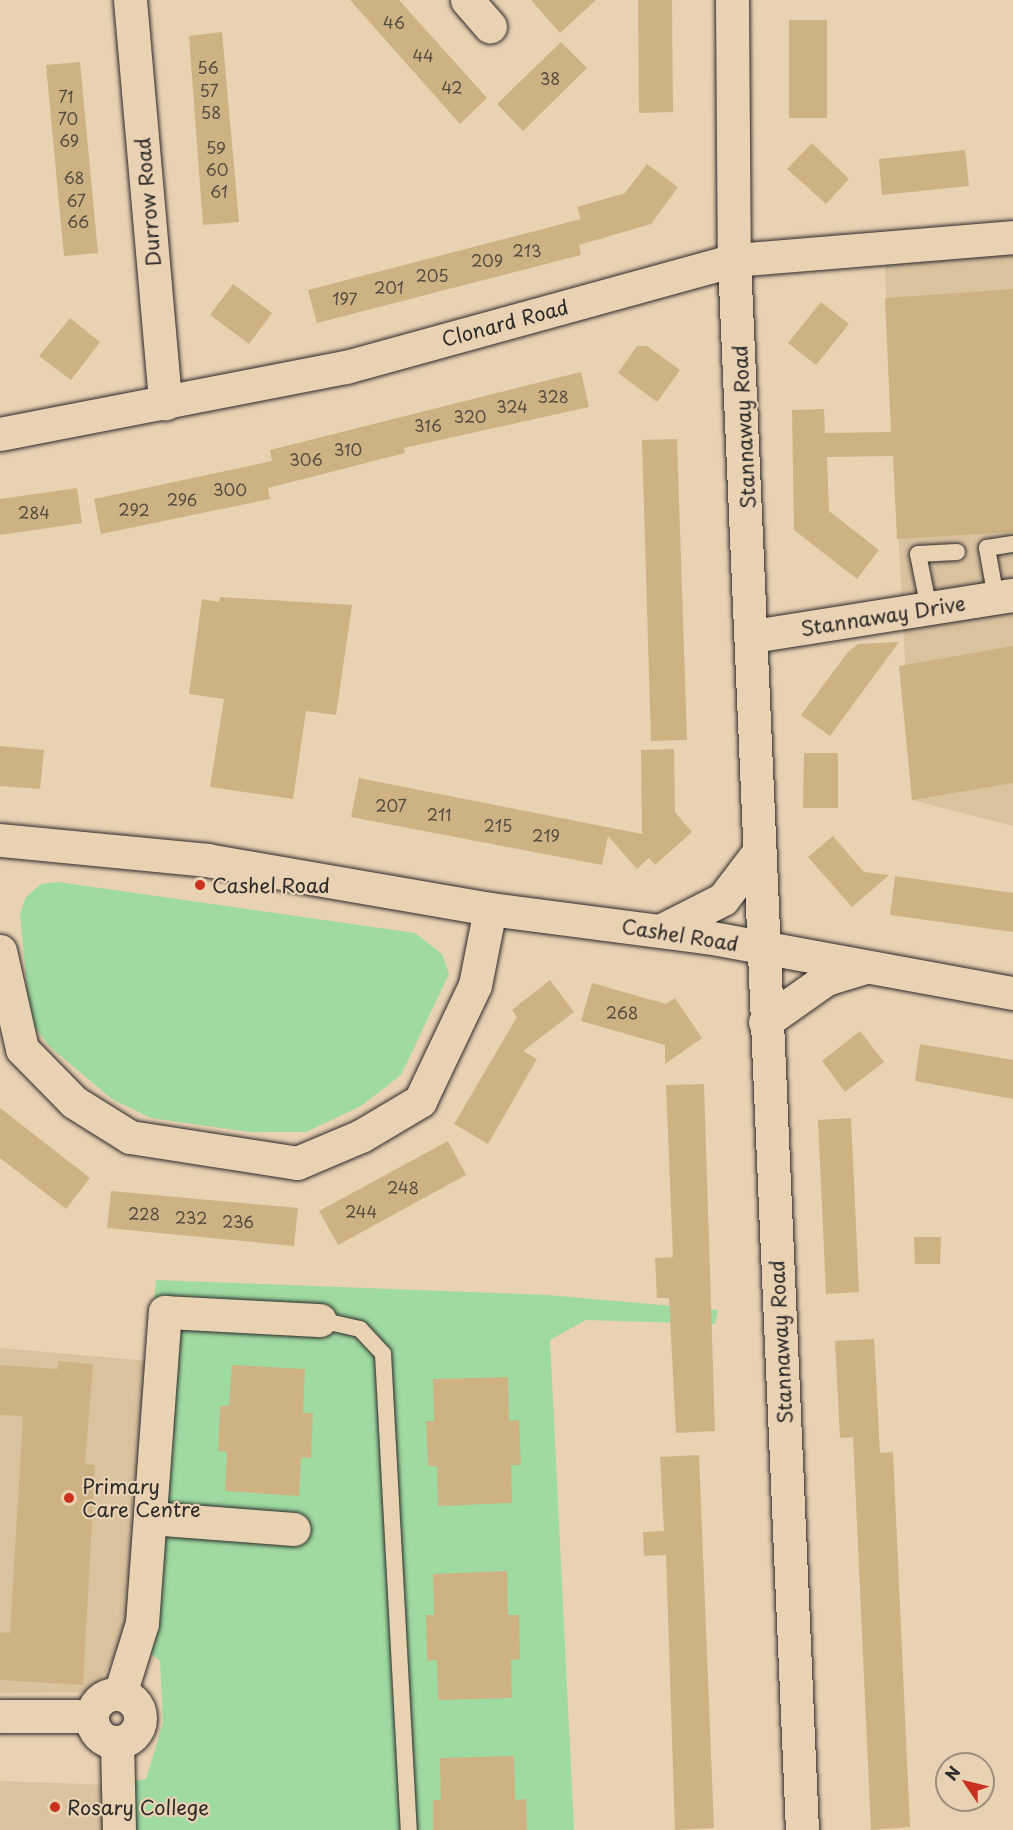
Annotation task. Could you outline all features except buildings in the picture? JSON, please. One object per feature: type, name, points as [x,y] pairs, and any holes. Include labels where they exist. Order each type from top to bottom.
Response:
[{"type":"street","name":"Durrow Road","points":[[130,0],[165,403]]},
{"type":"street","points":[[467,0],[490,26]]},
{"type":"street","name":"Stannaway Road","points":[[732,0],[734,260],[753,636],[757,854],[767,949],[765,1022],[802,1830]]},
{"type":"street","name":"Clonard Road","points":[[0,434],[346,367],[734,260],[1013,237]]},
{"type":"street","name":"Stannaway Drive","points":[[753,636],[1005,596]]},
{"type":"street","name":"Cashel Road","points":[[0,840],[207,860],[490,909],[662,930],[869,965],[1013,993]]},
{"type":"street","points":[[662,930],[723,899],[757,854]]},
{"type":"street","points":[[0,951],[22,1048],[74,1102],[130,1137],[297,1163],[362,1136],[420,1101],[475,985],[490,909]]},
{"type":"street","name":"Cashel Road","points":[[765,1022],[826,979],[869,965]]},
{"type":"street","points":[[120,1694],[142,1623],[165,1312],[320,1320]]},
{"type":"street","points":[[150,1518],[294,1529]]},
{"type":"street","points":[[120,1694],[136,1705],[140,1721],[132,1735],[117,1742],[96,1732],[91,1716],[101,1697],[120,1694]]},
{"type":"street","points":[[0,1716],[91,1716]]},
{"type":"street","points":[[117,1742],[119,1830]]},
{"type":"lane","points":[[1005,596],[987,548],[1013,544]]},
{"type":"lane","points":[[929,609],[918,554],[957,552]]},
{"type":"lane","points":[[320,1320],[360,1329],[383,1354],[409,1830]]},
{"type":"shaded area","points":[[1013,237],[1013,826],[912,800],[884,250]]},
{"type":"shaded area","name":"Primary Care Centre","points":[[0,1348],[149,1361],[127,1635],[93,1692],[0,1693]]},
{"type":"shaded area","name":"Rosary College","points":[[0,1781],[111,1785],[108,1830],[0,1830]]},
{"type":"green space","points":[[58,882],[415,933],[442,954],[449,974],[401,1075],[361,1106],[306,1132],[250,1132],[151,1118],[112,1099],[50,1047],[30,1021],[20,914],[26,897],[41,884]]},
{"type":"green space","points":[[156,1280],[548,1295],[718,1310],[715,1324],[586,1320],[550,1340],[574,1830],[108,1830],[111,1785],[146,1779],[163,1723],[160,1661],[127,1635]]},
{"type":"place","name":"Cashel Road","points":[[200,885]]},
{"type":"place","name":"Primary Care Centre","points":[[69,1498]]},
{"type":"place","name":"Rosary College","points":[[55,1807]]}]
